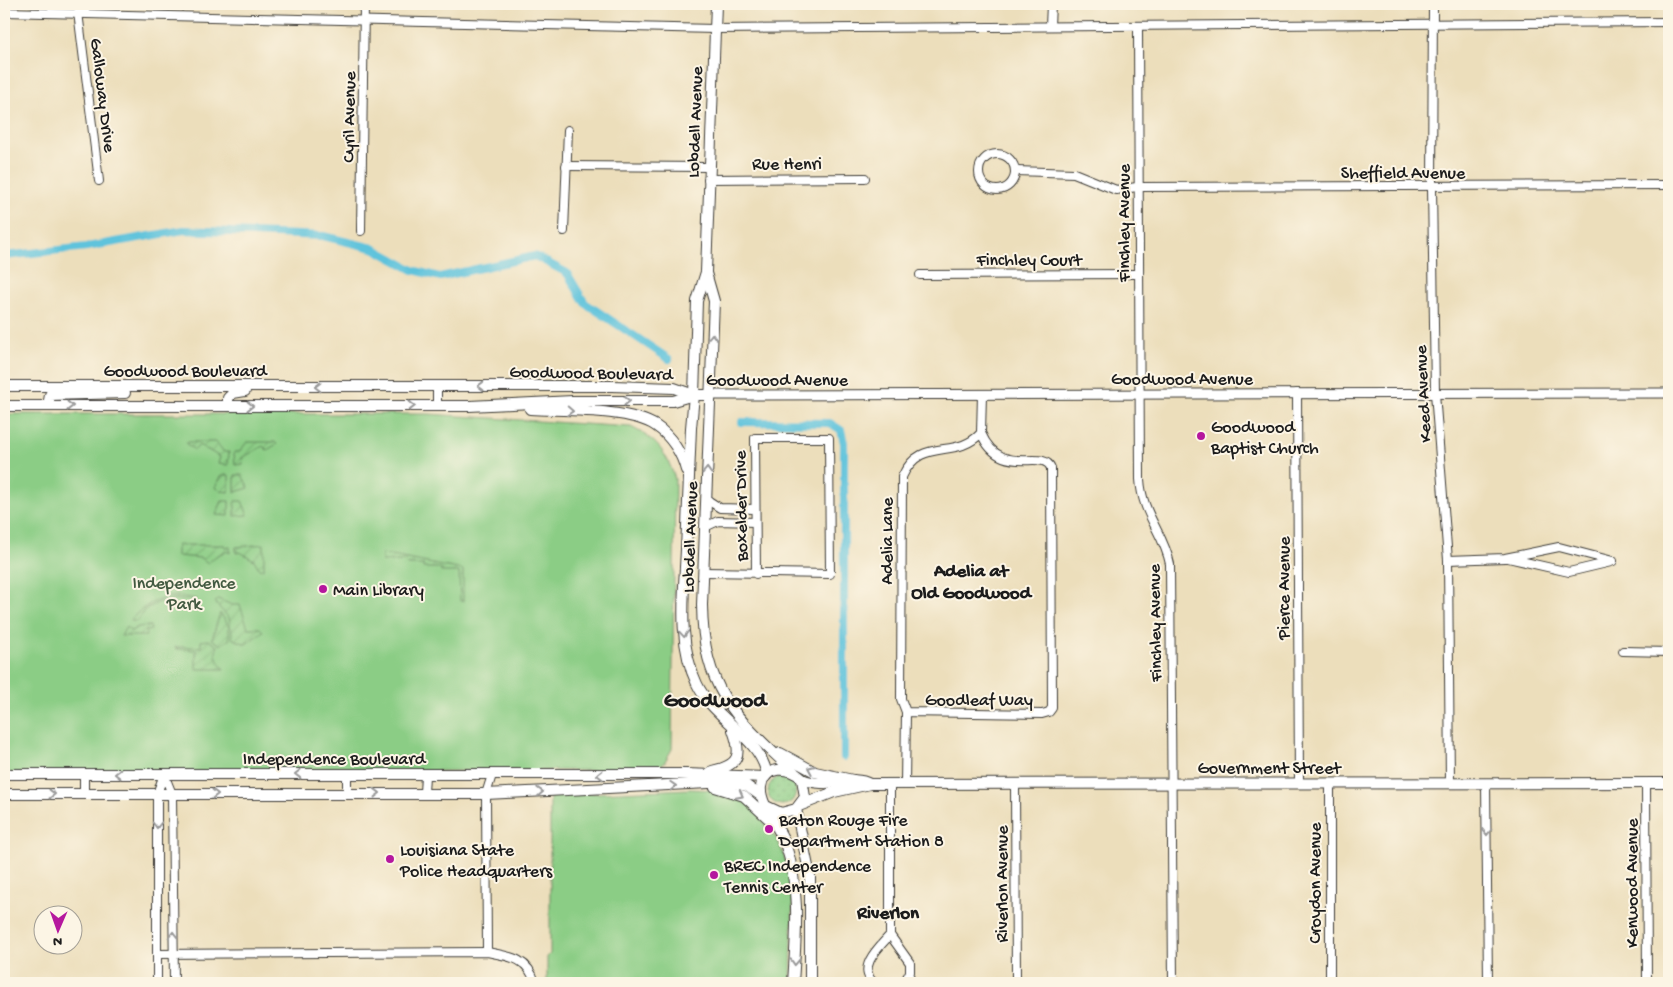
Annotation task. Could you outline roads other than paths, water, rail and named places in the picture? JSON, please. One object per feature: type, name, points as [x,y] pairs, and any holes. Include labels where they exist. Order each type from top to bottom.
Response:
[{"type":"main road","name":"Lobdell Avenue","points":[[716,4],[708,178],[706,272],[697,301],[689,479],[684,605],[687,655],[703,695],[731,727],[758,752],[766,776]]},
{"type":"main road","name":"Lobdell Avenue","points":[[706,272],[714,301],[702,605],[707,657],[718,688],[740,721],[798,776]]},
{"type":"main road","name":"Goodwood Boulevard","points":[[4,386],[612,386],[674,388],[694,395]]},
{"type":"main road","points":[[573,401],[603,396],[612,386]]},
{"type":"main road","points":[[48,406],[50,395],[127,393],[148,387]]},
{"type":"main road","points":[[228,405],[228,398],[233,393],[268,387]]},
{"type":"main road","name":"Goodwood Boulevard","points":[[4,406],[469,406],[573,401],[673,402],[694,395]]},
{"type":"main road","name":"Goodwood Avenue","points":[[694,395],[711,395]]},
{"type":"main road","points":[[469,406],[629,416],[656,426],[671,440],[683,459],[689,479]]},
{"type":"main road","points":[[684,605],[702,605]]},
{"type":"main road","points":[[703,695],[718,688]]},
{"type":"main road","points":[[702,774],[723,769],[736,758],[738,742],[731,727]]},
{"type":"main road","points":[[772,751],[815,772],[853,780]]},
{"type":"main road","points":[[702,774],[766,776],[784,769],[798,776],[805,790],[798,807],[810,876],[810,983]]},
{"type":"main road","name":"Independence Boulevard","points":[[4,774],[702,774]]},
{"type":"main road","points":[[766,776],[761,785],[761,796],[778,825],[790,856],[795,884],[796,928],[793,983]]},
{"type":"main road","name":"Government Street","points":[[798,776],[826,784],[853,780],[863,780],[870,784]]},
{"type":"main road","points":[[694,784],[735,782],[746,786],[761,796]]},
{"type":"main road","name":"Government Street","points":[[798,807],[816,799],[870,784],[1669,782]]},
{"type":"main road","points":[[694,784],[720,787],[737,793],[751,801],[778,825]]},
{"type":"main road","name":"Independence Boulevard","points":[[4,794],[486,794],[694,784]]},
{"type":"main road","points":[[800,824],[808,808],[816,799]]},
{"type":"main road","points":[[766,806],[781,813],[798,807]]},
{"type":"street","points":[[110,4],[110,13]]},
{"type":"street","name":"Cyril Avenue","points":[[361,231],[364,4]]},
{"type":"street","points":[[1050,26],[1051,4]]},
{"type":"street","name":"Keed Avenue","points":[[1433,4],[1432,187],[1435,393],[1448,560],[1450,783]]},
{"type":"street","points":[[4,12],[78,12],[715,28],[1138,27],[1669,22]]},
{"type":"street","name":"Galloway Drive","points":[[78,12],[99,181]]},
{"type":"street","name":"Finchley Avenue","points":[[1138,27],[1137,187],[1142,497],[1148,514],[1166,550],[1170,564],[1170,783],[1173,983]]},
{"type":"street","points":[[564,231],[568,130]]},
{"type":"street","points":[[1001,154],[1008,157],[1014,163],[1016,171],[1014,179],[1009,185],[994,189],[982,180],[979,172],[981,164],[986,158],[1001,154]]},
{"type":"street","points":[[566,166],[709,167]]},
{"type":"street","name":"Sheffield Avenue","points":[[1016,171],[1074,173],[1116,190],[1137,187],[1669,185]]},
{"type":"street","name":"Rue Henri","points":[[708,178],[865,178]]},
{"type":"street","points":[[4,182],[4,188]]},
{"type":"street","name":"Finchley Court","points":[[920,275],[1138,274]]},
{"type":"street","points":[[437,386],[437,406]]},
{"type":"street","name":"Goodwood Avenue","points":[[711,395],[1669,393]]},
{"type":"street","points":[[981,433],[982,394]]},
{"type":"street","name":"Pierce Avenue","points":[[1297,394],[1299,783]]},
{"type":"street","name":"Goodleaf Way","points":[[906,712],[1042,714],[1051,710],[1052,473],[1050,465],[1044,460],[1012,460],[1001,457],[988,446],[981,433]]},
{"type":"street","name":"Adelia Lane","points":[[905,784],[906,712],[901,699],[902,477],[906,468],[919,455],[935,449],[959,448],[971,442],[981,433]]},
{"type":"street","name":"Boxelder Drive","points":[[754,438],[829,438],[830,574],[756,574],[755,509],[754,438]]},
{"type":"street","points":[[706,499],[720,508],[755,509]]},
{"type":"street","points":[[706,527],[718,521],[755,522]]},
{"type":"street","points":[[1448,560],[1505,558],[1560,547],[1613,561],[1569,572],[1505,558]]},
{"type":"street","points":[[704,572],[756,574]]},
{"type":"street","points":[[1622,651],[1669,652]]},
{"type":"street","points":[[84,774],[84,794]]},
{"type":"street","points":[[164,774],[172,794],[174,983]]},
{"type":"street","points":[[157,983],[157,794],[164,774]]},
{"type":"street","points":[[347,774],[347,794]]},
{"type":"street","points":[[424,793],[425,775]]},
{"type":"street","points":[[487,952],[486,794],[492,775]]},
{"type":"street","name":"Croydon Avenue","points":[[1330,783],[1330,983]]},
{"type":"street","points":[[1486,783],[1488,983]]},
{"type":"street","name":"Kenwood Avenue","points":[[1646,783],[1647,983]]},
{"type":"street","points":[[874,983],[868,973],[868,964],[890,935],[890,784]]},
{"type":"street","name":"Riverlon Avenue","points":[[1015,784],[1016,983]]},
{"type":"street","points":[[890,935],[904,951],[910,963],[910,972],[904,983]]},
{"type":"street","points":[[157,954],[487,952],[512,957],[526,964],[535,983]]},
{"type":"waterway","points":[[4,256],[87,247],[184,230],[323,236],[373,248],[413,270],[440,277],[535,256],[567,273],[585,303],[669,359]]},
{"type":"waterway","points":[[742,422],[830,423],[841,430],[844,443],[844,757]]},
{"type":"place","name":"Goodwood Baptist Church","points":[[1201,436]]},
{"type":"place","name":"Main Library","points":[[323,589]]},
{"type":"place","name":"Baton Rouge Fire Department Station 8","points":[[769,829]]},
{"type":"place","name":"Louisiana State Police Headquarters","points":[[390,859]]},
{"type":"place","name":"BREC Independence Tennis Center","points":[[714,875]]},
{"type":"district","name":"Adelia at Old Goodwood","points":[[971,580]]},
{"type":"district","name":"Goodwood","points":[[715,698]]},
{"type":"district","name":"Riverlon","points":[[888,911]]},
{"type":"park label","name":"Independence Park","points":[[184,592]]}]
